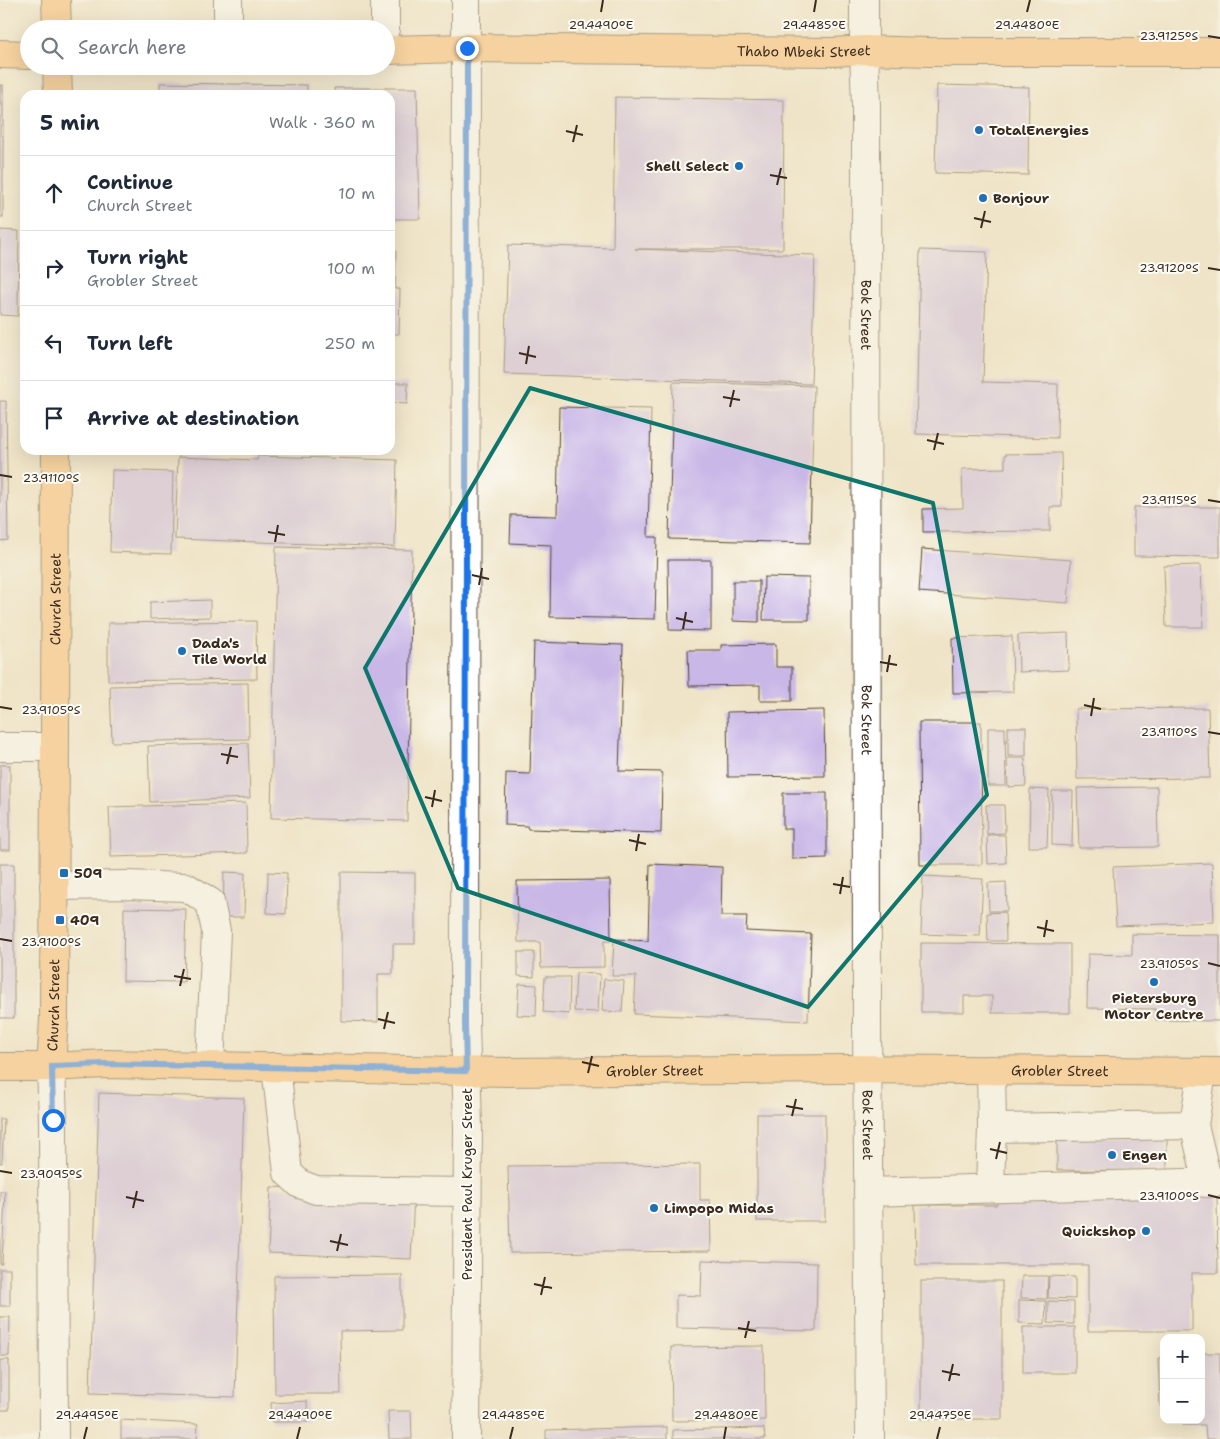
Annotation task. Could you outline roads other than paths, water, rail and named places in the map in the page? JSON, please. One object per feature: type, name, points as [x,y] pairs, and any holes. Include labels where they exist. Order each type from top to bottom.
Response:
[{"type":"main road","points":[[56,0],[57,20]]},
{"type":"main road","name":"Thabo Mbeki Street","points":[[395,50],[467,48],[834,52],[864,50],[927,52],[1220,52]]},
{"type":"main road","points":[[0,54],[20,55]]},
{"type":"main road","points":[[57,75],[58,90]]},
{"type":"main road","name":"Church Street","points":[[52,1066],[54,1019],[56,455]]},
{"type":"main road","name":"Grobler Street","points":[[0,1066],[210,1065],[466,1071],[991,1070],[1211,1072]]},
{"type":"street","points":[[228,0],[228,20]]},
{"type":"street","points":[[385,0],[385,20]]},
{"type":"street","name":"President Paul Kruger Street","points":[[466,0],[465,975],[468,1128],[466,1439]]},
{"type":"street","name":"Bok Street","points":[[864,0],[866,106],[867,1019],[870,1439]]},
{"type":"street","points":[[0,747],[54,747]]},
{"type":"street","points":[[54,886],[126,885],[186,887],[210,902],[216,931],[210,1065]]},
{"type":"street","name":"Church Street","points":[[52,1066],[54,1439]]},
{"type":"street","points":[[276,1067],[288,1173],[300,1184],[316,1190],[468,1192]]},
{"type":"street","points":[[990,1188],[991,1070]]},
{"type":"street","points":[[868,1192],[1214,1183],[1194,1125],[1211,1072]]},
{"type":"street","points":[[992,1128],[1194,1125]]},
{"type":"place","name":"TotalEnergies","points":[[979,130]]},
{"type":"place","name":"Shell Select","points":[[739,166]]},
{"type":"place","name":"Bonjour","points":[[983,198]]},
{"type":"place","name":"Dada's Tile World","points":[[182,651]]},
{"type":"place","name":"509","points":[[64,873]]},
{"type":"place","name":"409","points":[[60,920]]},
{"type":"place","name":"Pietersburg Motor Centre","points":[[1154,982]]},
{"type":"place","name":"Engen","points":[[1112,1155]]},
{"type":"place","name":"Limpopo Midas","points":[[654,1208]]},
{"type":"place","name":"Quickshop","points":[[1146,1231]]}]
